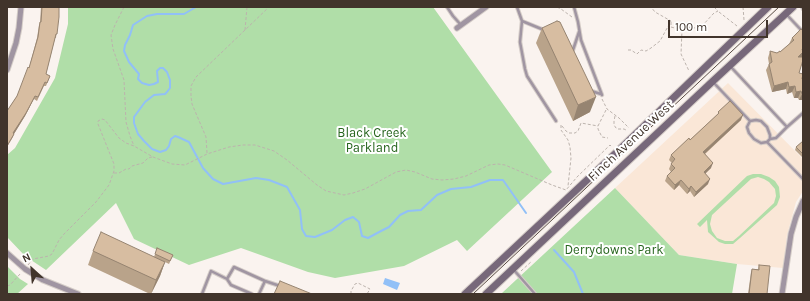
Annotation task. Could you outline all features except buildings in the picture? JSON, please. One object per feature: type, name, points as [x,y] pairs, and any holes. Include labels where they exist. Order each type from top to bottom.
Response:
[{"type":"main road","name":"Finch Avenue West","points":[[465,294],[617,152],[768,7]]},
{"type":"main road","name":"Finch Avenue West","points":[[486,294],[793,7]]},
{"type":"street","points":[[7,68],[20,28],[21,7]]},
{"type":"street","points":[[459,27],[486,7]]},
{"type":"street","points":[[782,294],[791,234],[803,201]]},
{"type":"street","points":[[7,253],[25,269],[43,280],[78,294]]},
{"type":"lane","points":[[447,7],[459,27]]},
{"type":"lane","points":[[517,7],[522,21],[520,42],[527,76],[556,121]]},
{"type":"lane","points":[[574,7],[581,40],[602,95]]},
{"type":"lane","points":[[786,14],[803,32]]},
{"type":"lane","points":[[522,21],[547,32]]},
{"type":"lane","points":[[571,55],[579,32]]},
{"type":"lane","points":[[730,65],[787,127]]},
{"type":"lane","points":[[713,81],[750,121]]},
{"type":"lane","points":[[588,91],[602,95]]},
{"type":"lane","points":[[750,121],[747,127],[749,133],[754,139],[761,143],[776,138],[803,113]]},
{"type":"lane","points":[[750,121],[761,121],[767,127],[770,139]]},
{"type":"lane","points":[[767,142],[803,179]]},
{"type":"lane","points":[[228,279],[234,267],[284,288]]},
{"type":"lane","points":[[513,268],[536,294]]},
{"type":"lane","points":[[202,294],[211,271],[228,279],[231,285],[252,294]]},
{"type":"lane","points":[[259,294],[265,281]]},
{"type":"path","points":[[124,7],[111,35],[113,49],[124,80],[126,122],[134,146]]},
{"type":"path","points":[[245,31],[247,7]]},
{"type":"path","points":[[207,154],[206,137],[192,104],[192,86],[196,78],[269,7]]},
{"type":"path","points":[[557,7],[578,22]]},
{"type":"path","points":[[651,7],[655,12],[671,21]]},
{"type":"path","points":[[714,7],[737,26]]},
{"type":"path","points":[[743,7],[744,20]]},
{"type":"path","points":[[671,21],[671,27],[682,30],[687,27],[694,28],[702,26],[714,13],[718,11]]},
{"type":"path","points":[[628,50],[631,50],[637,54],[641,50],[646,51],[660,41],[671,21]]},
{"type":"path","points":[[682,30],[681,54],[689,71]]},
{"type":"path","points":[[602,95],[602,99],[607,109],[629,128]]},
{"type":"path","points":[[607,109],[598,126],[598,129],[602,136],[608,138]]},
{"type":"path","points":[[615,115],[614,125],[616,128],[626,130]]},
{"type":"path","points":[[27,266],[33,259],[52,254],[59,240],[64,234],[96,202],[110,185],[114,173],[114,164],[98,125],[98,121],[102,119],[105,120],[128,145],[134,146],[153,157],[178,165],[185,165],[207,154],[234,146],[252,145],[265,148],[274,151],[287,160],[326,191],[344,195],[365,189],[396,172],[406,170],[432,179],[442,180],[466,176],[489,165],[498,164],[513,168],[566,190],[576,177],[610,145]]},
{"type":"path","points":[[568,186],[571,158],[570,146],[561,130],[561,125],[569,133],[578,131],[581,123],[598,126]]},
{"type":"path","points":[[114,173],[119,173],[129,169],[132,166],[143,163],[148,158],[153,157]]},
{"type":"path","points":[[7,286],[10,285],[22,272]]},
{"type":"path","points":[[351,294],[355,284],[370,289],[368,294]]},
{"type":"shaded area","points":[[728,83],[803,159],[803,191],[796,202],[787,235],[783,268],[737,264],[679,255],[615,188]]},
{"type":"green space","name":"Black Creek Parkland","points":[[68,7],[433,7],[552,172],[467,251],[457,240],[404,266],[335,278],[308,272],[241,248],[189,265],[134,239],[116,203],[46,270],[25,256],[7,237],[7,155],[15,148],[55,78],[68,24]]},
{"type":"green space","points":[[761,174],[775,181],[779,187],[780,197],[777,205],[733,244],[719,242],[708,232],[707,220],[700,227],[697,224],[747,176]],"holes":[[[758,177],[764,179],[775,189],[776,196],[774,203],[733,241],[725,241],[717,238],[712,231],[710,224],[712,215],[751,179]]]},
{"type":"green space","name":"Derrydowns Park","points":[[615,188],[679,255],[737,264],[732,294],[502,293]]},
{"type":"green space","points":[[7,266],[20,279],[28,284],[17,294],[7,294]]},
{"type":"water","points":[[385,278],[400,283],[397,290],[383,284]]},
{"type":"waterway","points":[[196,7],[184,14],[157,14],[147,16],[133,25],[125,45],[124,51],[129,62],[139,74],[138,79],[142,83],[149,85],[158,82],[157,71],[160,68],[163,68],[167,72],[170,80],[170,88],[167,92],[165,94],[154,95],[145,102],[134,117],[134,123],[138,134],[152,149],[160,152],[166,150],[171,139],[175,136],[189,142],[203,168],[213,179],[223,184],[256,178],[269,180],[287,187],[300,210],[302,229],[306,236],[315,237],[332,230],[345,220],[353,217],[359,222],[362,236],[368,238],[389,227],[400,215],[408,211],[421,210],[437,195],[451,189],[471,187],[490,180],[503,180],[526,213]]},
{"type":"waterway","points":[[554,250],[574,272],[583,294]]},
{"type":"tram line","points":[[473,294],[779,7]]}]
